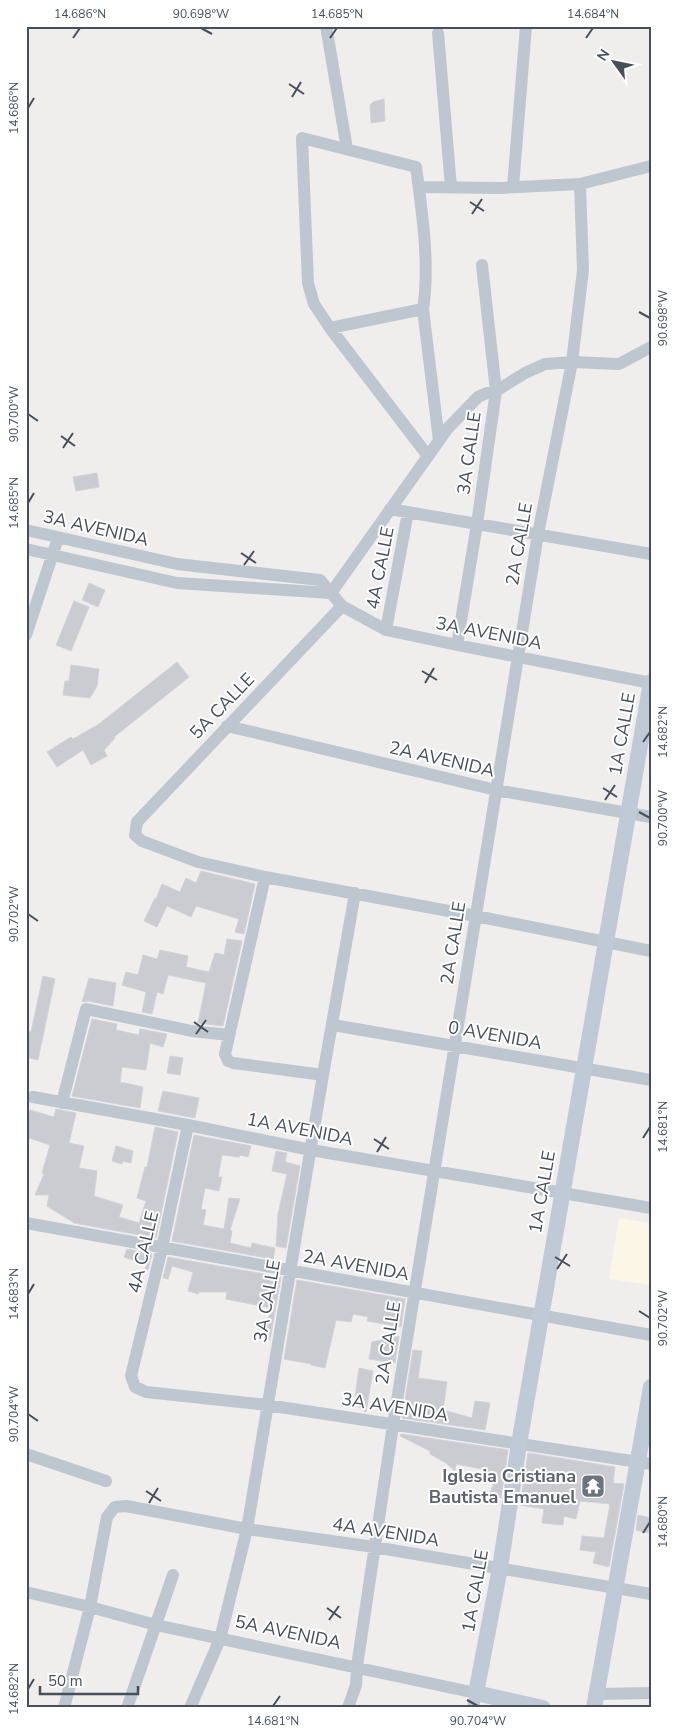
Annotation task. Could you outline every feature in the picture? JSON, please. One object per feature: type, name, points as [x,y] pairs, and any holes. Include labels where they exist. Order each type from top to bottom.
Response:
[{"type":"main road","name":"1A CALLE","points":[[475,1700],[500,1568],[519,1444],[651,683]]},
{"type":"main road","points":[[595,1701],[616,1588],[644,1463],[651,1386]]},
{"type":"main road","name":"5A AVENIDA","points":[[475,1700],[543,1708]]},
{"type":"street","points":[[326,26],[347,149]]},
{"type":"street","points":[[513,187],[526,26]]},
{"type":"street","points":[[438,33],[451,187]]},
{"type":"street","points":[[428,456],[330,328],[314,304],[308,283],[302,138],[416,167],[422,214],[426,290],[423,309],[439,441]]},
{"type":"street","points":[[418,187],[513,187],[580,184],[651,166]]},
{"type":"street","name":"2A CALLE","points":[[348,1708],[356,1685],[357,1666],[393,1425],[538,534],[572,362],[583,270],[580,184]]},
{"type":"street","name":"3A CALLE","points":[[457,645],[496,391],[482,265]]},
{"type":"street","points":[[330,328],[423,309]]},
{"type":"street","points":[[331,594],[448,428],[478,397],[496,391],[525,373],[545,364],[572,362],[619,364],[651,347]]},
{"type":"street","points":[[390,510],[651,554]]},
{"type":"street","name":"4A CALLE","points":[[386,630],[408,512]]},
{"type":"street","name":"3A AVENIDA","points":[[26,530],[177,564],[320,580],[342,606],[386,630],[651,683]]},
{"type":"street","points":[[26,635],[58,538]]},
{"type":"street","name":"3A AVENIDA","points":[[26,549],[176,583],[331,594]]},
{"type":"street","name":"5A CALLE","points":[[265,877],[198,862],[142,841],[135,834],[137,822],[342,606]]},
{"type":"street","name":"2A AVENIDA","points":[[227,726],[496,790],[651,817]]},
{"type":"street","points":[[323,1075],[233,1064],[228,1061],[225,1054],[265,877],[651,951]]},
{"type":"street","name":"3A CALLE","points":[[190,1708],[220,1638],[247,1529],[355,893]]},
{"type":"street","points":[[62,1103],[86,1009],[192,1031],[229,1035]]},
{"type":"street","name":"0 AVENIDA","points":[[333,1026],[651,1080]]},
{"type":"street","name":"1A AVENIDA","points":[[33,1097],[188,1125],[311,1150],[651,1208]]},
{"type":"street","name":"4A CALLE","points":[[135,1386],[131,1376],[162,1248],[188,1125]]},
{"type":"street","name":"2A AVENIDA","points":[[26,1223],[651,1335]]},
{"type":"street","name":"3A AVENIDA","points":[[135,1386],[146,1392],[267,1405],[644,1463]]},
{"type":"street","points":[[26,1454],[106,1481]]},
{"type":"street","name":"4A AVENIDA","points":[[90,1607],[107,1518],[115,1507],[126,1506],[247,1529],[374,1547],[651,1594]]},
{"type":"street","points":[[127,1708],[174,1575]]},
{"type":"street","name":"5A AVENIDA","points":[[26,1592],[90,1607],[156,1626],[357,1666],[475,1700]]},
{"type":"street","points":[[64,1708],[90,1607]]},
{"type":"street","points":[[595,1701],[651,1693]]},
{"type":"shaded area","points":[[619,1218],[651,1223],[651,1285],[609,1279]]},
{"type":"building","points":[[384,99],[385,121],[371,123],[370,105],[373,102]]},
{"type":"building","points":[[97,473],[99,487],[76,491],[73,477]]},
{"type":"building","points":[[89,583],[105,590],[98,607],[82,600]]},
{"type":"building","points":[[74,601],[89,607],[71,651],[56,645]]},
{"type":"building","points":[[177,662],[189,677],[114,737],[104,750],[107,756],[91,765],[83,750],[57,767],[47,752],[71,737],[73,739],[99,724]]},
{"type":"building","points":[[71,665],[99,669],[97,686],[90,698],[63,695],[65,681],[69,681]]},
{"type":"building","points":[[201,871],[255,884],[244,934],[235,932],[239,919],[196,906],[191,917],[167,906],[157,927],[144,921],[162,884],[180,892],[186,878],[196,883]]},
{"type":"building","points":[[227,939],[242,941],[223,1026],[198,1023],[206,983],[168,975],[163,994],[157,992],[152,1014],[142,1012],[146,992],[122,985],[126,972],[138,975],[143,955],[157,959],[160,950],[188,956],[186,967],[209,972],[215,953],[224,955]]},
{"type":"building","points":[[43,976],[55,979],[38,1060],[26,1057],[26,1031],[31,1032]]},
{"type":"building","points":[[89,978],[116,983],[113,1006],[88,1001],[82,1002]]},
{"type":"building","points":[[92,1019],[117,1024],[116,1030],[139,1035],[140,1029],[167,1034],[163,1047],[150,1043],[146,1070],[122,1067],[120,1082],[143,1087],[140,1108],[72,1096]]},
{"type":"building","points":[[170,1056],[183,1058],[180,1075],[167,1073]]},
{"type":"building","points":[[163,1091],[199,1098],[195,1118],[158,1111]]},
{"type":"building","points":[[56,1109],[76,1113],[69,1143],[84,1146],[79,1168],[97,1171],[94,1196],[123,1205],[119,1217],[139,1223],[146,1201],[137,1198],[145,1167],[147,1167],[155,1127],[178,1132],[156,1238],[74,1223],[47,1206],[49,1195],[35,1195],[44,1174],[42,1173],[50,1145],[26,1137],[26,1122],[30,1110],[54,1117]]},
{"type":"building","points":[[194,1135],[251,1146],[248,1157],[222,1155],[218,1177],[222,1177],[219,1191],[205,1188],[201,1209],[206,1210],[203,1225],[224,1229],[229,1198],[240,1199],[230,1230],[232,1231],[230,1243],[251,1248],[252,1243],[275,1248],[273,1259],[172,1241]]},
{"type":"building","points":[[116,1146],[133,1151],[131,1163],[123,1161],[122,1164],[112,1161]]},
{"type":"building","points":[[276,1151],[287,1153],[285,1162],[300,1166],[286,1248],[276,1246],[278,1214],[287,1174],[272,1171]]},
{"type":"building","points":[[127,1249],[152,1254],[148,1270],[145,1268],[147,1265],[124,1257]]},
{"type":"building","points":[[168,1257],[281,1277],[270,1340],[264,1338],[271,1308],[226,1299],[227,1292],[199,1292],[198,1294],[188,1291],[193,1272],[172,1266],[168,1279],[163,1278]]},
{"type":"building","points":[[297,1280],[405,1299],[401,1327],[367,1321],[368,1317],[353,1314],[351,1322],[336,1320],[325,1368],[284,1359]]},
{"type":"building","points":[[399,1336],[395,1363],[369,1359],[372,1342]]},
{"type":"building","points":[[413,1350],[422,1351],[418,1378],[447,1382],[443,1410],[472,1418],[475,1401],[490,1403],[485,1430],[402,1418]]},
{"type":"building","points":[[359,1368],[373,1371],[366,1412],[354,1404]]},
{"type":"building","points":[[401,1434],[508,1450],[501,1498],[490,1493],[494,1483],[484,1481],[487,1470],[456,1464],[455,1471],[446,1463],[430,1454],[430,1451],[400,1436]]},
{"type":"building","points":[[528,1453],[615,1467],[613,1483],[624,1484],[609,1567],[593,1563],[596,1552],[580,1550],[582,1536],[604,1538],[610,1504],[580,1501],[576,1519],[564,1516],[563,1525],[542,1523],[544,1509],[520,1505]]},
{"type":"building","points":[[638,1515],[651,1518],[648,1533],[636,1530]]},
{"type":"place","name":"Iglesia Cristiana Bautista Emanuel","points":[[593,1486]]}]
